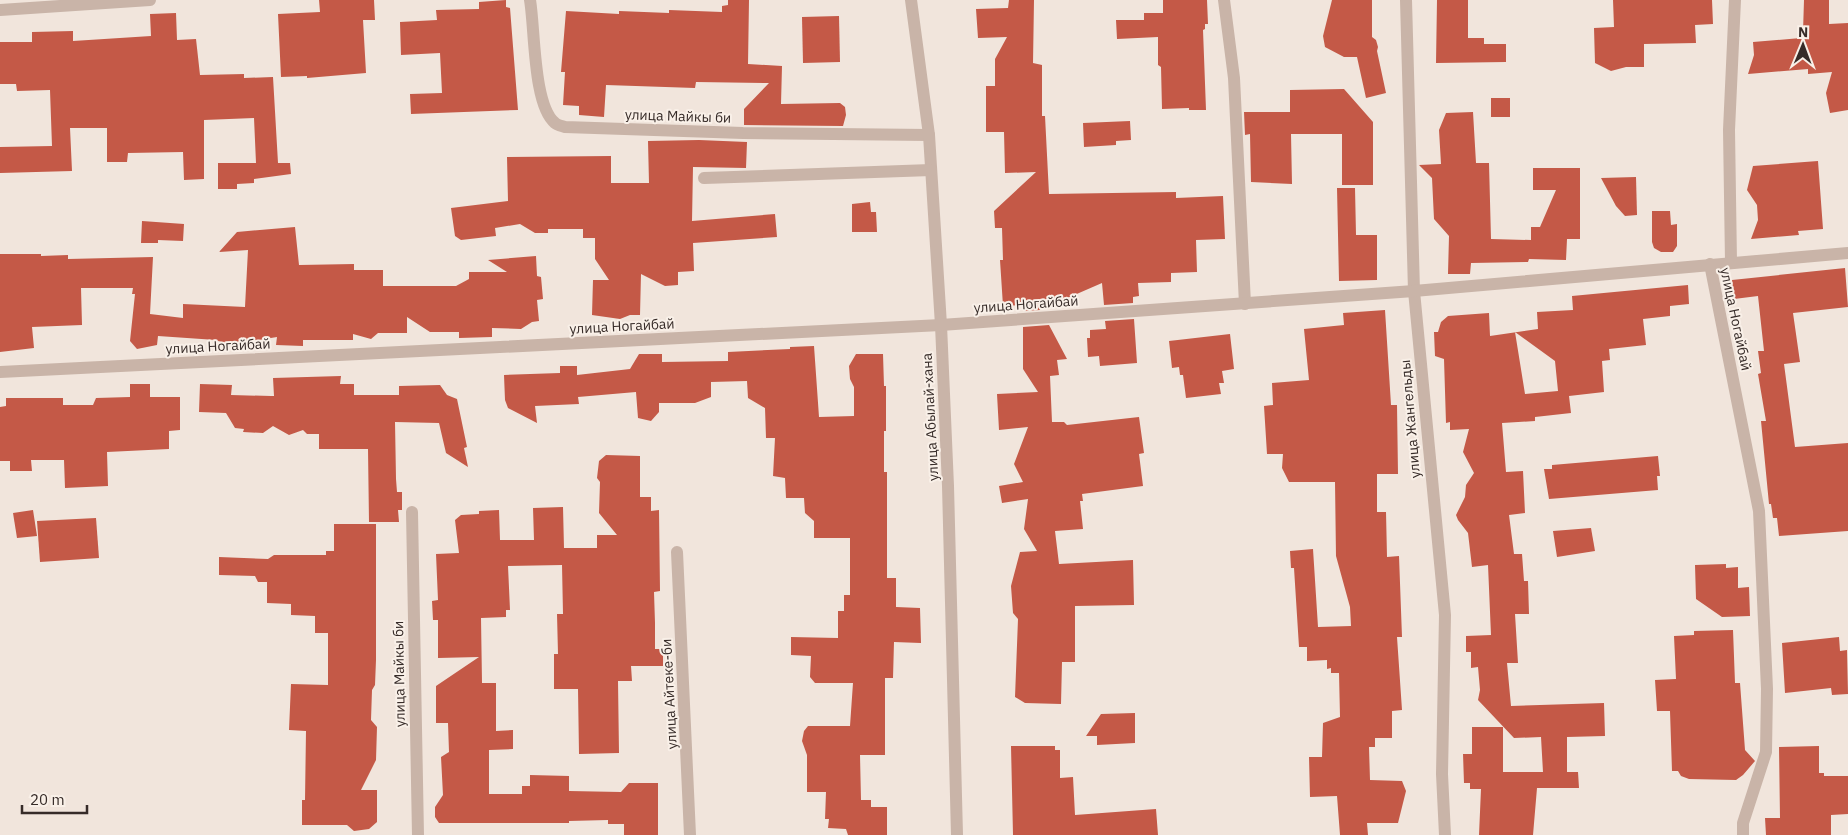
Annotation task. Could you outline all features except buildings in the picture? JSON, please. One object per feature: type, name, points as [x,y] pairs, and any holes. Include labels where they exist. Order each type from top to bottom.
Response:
[{"type":"street","points":[[0,10],[150,0]]},
{"type":"street","name":"улица Майкы би","points":[[530,0],[538,88],[548,114],[555,124],[743,133],[929,135]]},
{"type":"street","name":"улица Абылай-хана","points":[[911,0],[929,135],[941,324],[949,505],[957,835]]},
{"type":"street","points":[[1224,0],[1234,78],[1245,304]]},
{"type":"street","name":"улица Жангельды","points":[[1406,0],[1414,291],[1445,616],[1442,774],[1445,835]]},
{"type":"street","name":"улица Ногайбай","points":[[1732,262],[1729,130],[1735,0]]},
{"type":"street","points":[[704,178],[931,170]]},
{"type":"street","points":[[1710,264],[1848,253]]},
{"type":"street","name":"улица Ногайбай","points":[[0,372],[941,324],[1414,291],[1710,264],[1759,512],[1767,689],[1766,752],[1743,823],[1743,835]]},
{"type":"street","name":"улица Майкы би","points":[[412,512],[413,669],[418,835]]},
{"type":"street","name":"улица Айтеке-би","points":[[677,552],[690,835]]}]
